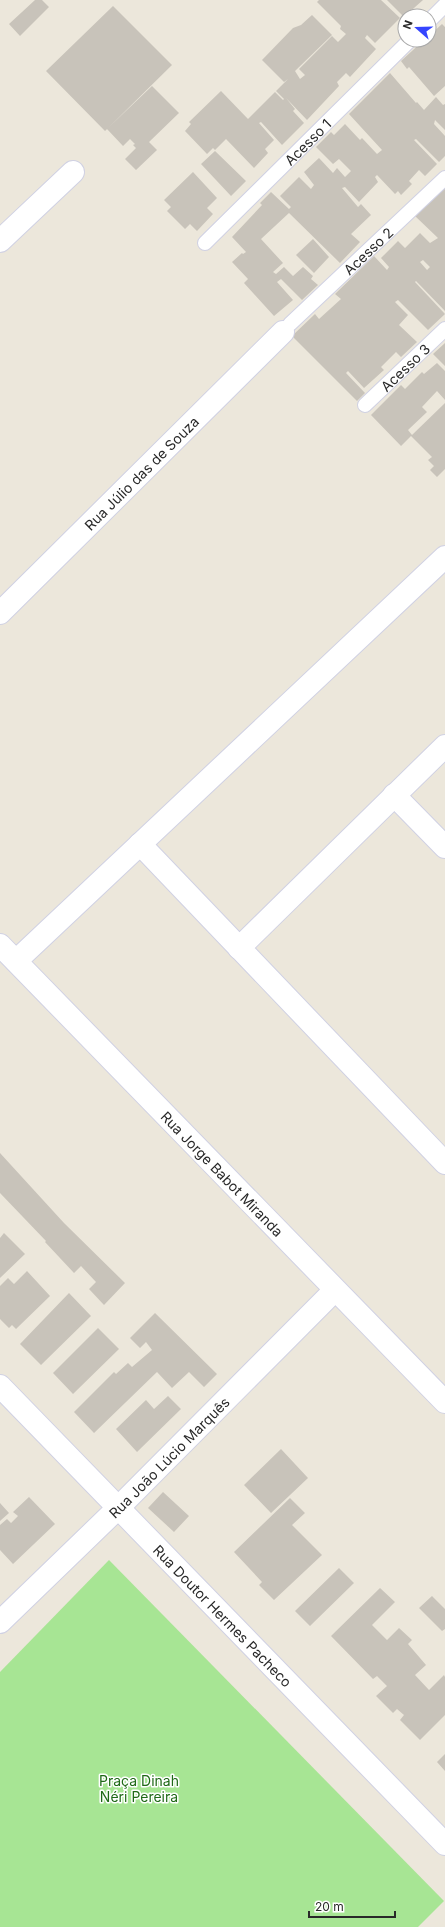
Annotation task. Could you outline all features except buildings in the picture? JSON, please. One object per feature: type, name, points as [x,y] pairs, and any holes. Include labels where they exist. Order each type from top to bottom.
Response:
[{"type":"street","points":[[0,241],[73,172]]},
{"type":"street","name":"Rua Júlio das de Souza","points":[[0,613],[287,328]]},
{"type":"street","points":[[16,961],[445,557]]},
{"type":"street","points":[[238,948],[445,746]]},
{"type":"street","points":[[394,795],[445,847]]},
{"type":"street","points":[[140,844],[445,1163]]},
{"type":"street","name":"Rua Jorge Babot Miranda","points":[[0,945],[445,1402]]},
{"type":"street","name":"Rua João Lúcio Marquês","points":[[0,1622],[118,1508],[335,1290]]},
{"type":"street","name":"Rua Doutor Hermes Pacheco","points":[[0,1386],[445,1844]]},
{"type":"lane","points":[[437,13],[445,5]]},
{"type":"lane","name":"Acesso 1","points":[[205,243],[402,48]]},
{"type":"lane","name":"Acesso 2","points":[[287,328],[445,178]]},
{"type":"lane","name":"Acesso 3","points":[[365,405],[445,329]]},
{"type":"green space","name":"Praça Dinah Néri Pereira","points":[[109,1560],[444,1901],[418,1927],[0,1927],[0,1672]]}]
